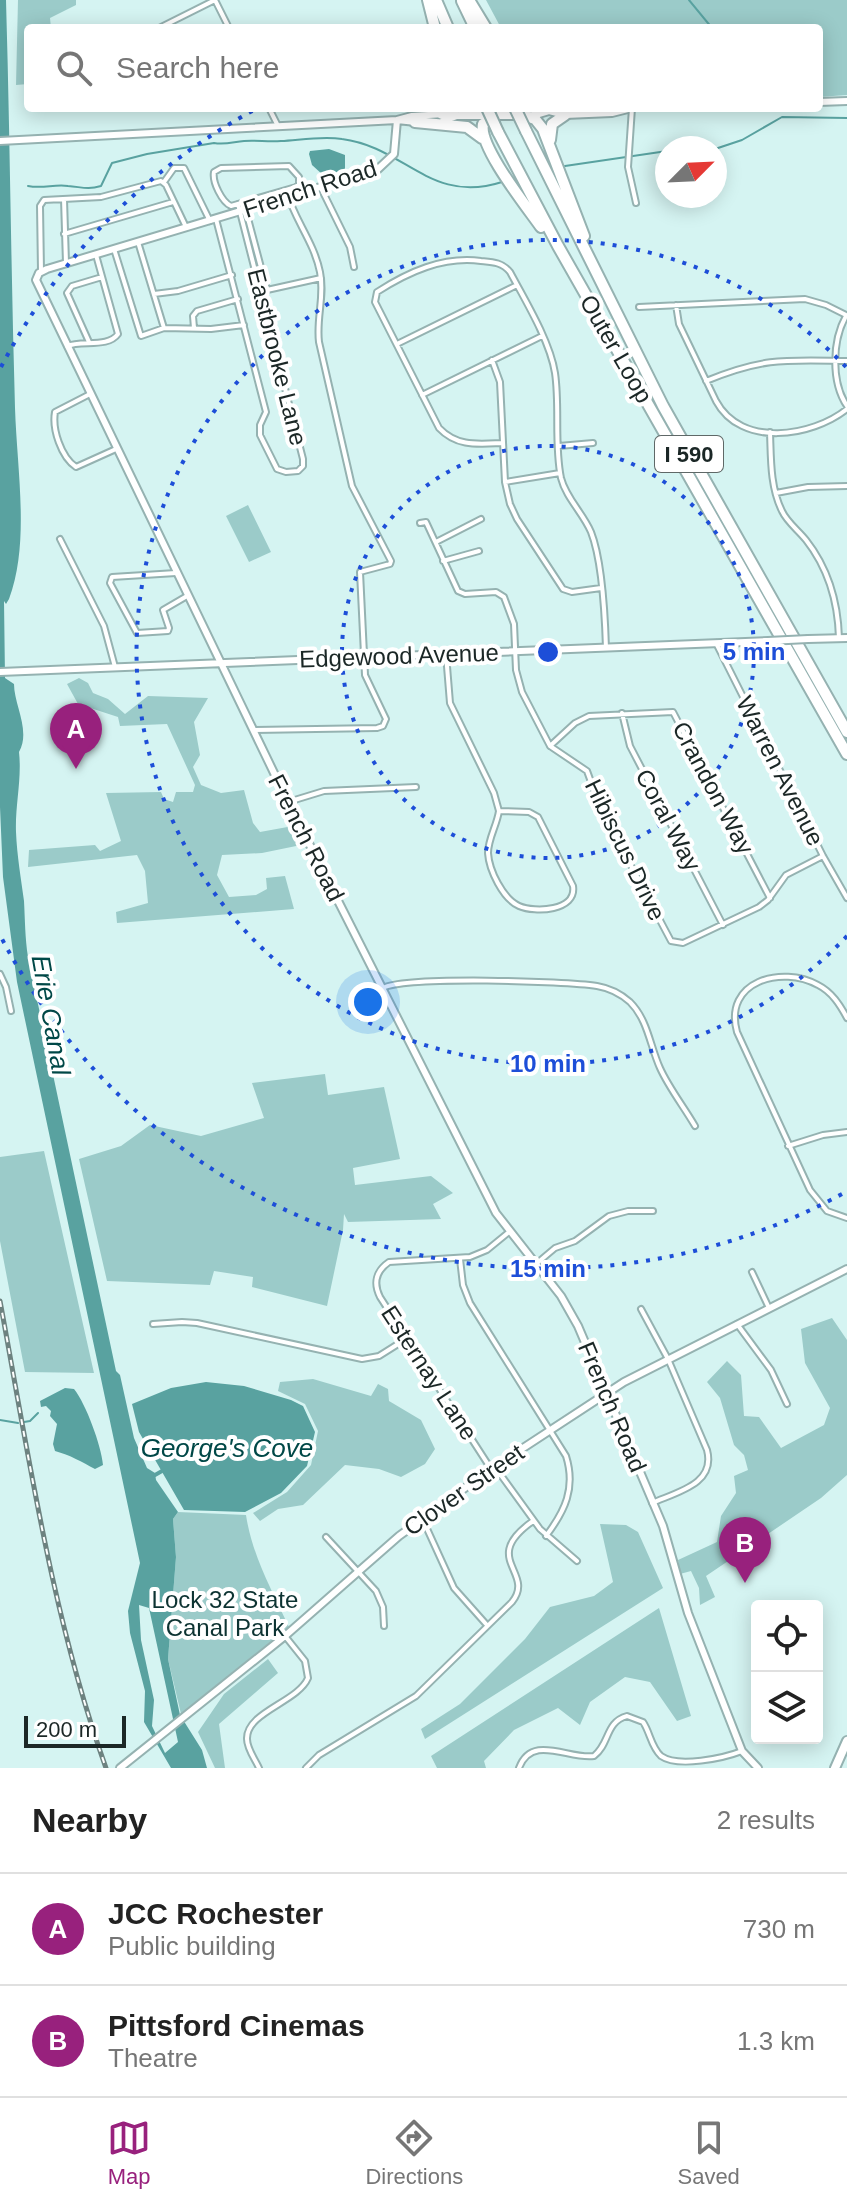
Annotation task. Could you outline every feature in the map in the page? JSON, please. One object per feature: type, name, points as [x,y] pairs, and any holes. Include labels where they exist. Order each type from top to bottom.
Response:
[{"type":"highway","points":[[428,0],[434,24]]},
{"type":"highway","points":[[436,0],[446,24]]},
{"type":"highway","points":[[462,0],[473,24]]},
{"type":"highway","points":[[469,0],[484,24]]},
{"type":"highway","points":[[442,114],[457,112]]},
{"type":"highway","name":"Outer Loop","points":[[486,112],[558,246],[847,754]]},
{"type":"highway","name":"Outer Loop","points":[[520,112],[526,131],[675,429],[847,732]]},
{"type":"highway","points":[[522,112],[538,122],[553,150]]},
{"type":"highway","points":[[561,112],[551,127],[550,137],[588,256]]},
{"type":"highway","points":[[495,118],[482,126],[483,135],[512,188],[558,246]]},
{"type":"highway","points":[[415,122],[467,127],[479,134],[489,146]]},
{"type":"main road","points":[[835,1768],[847,1741]]},
{"type":"street","points":[[167,24],[215,0],[227,24]]},
{"type":"street","points":[[823,102],[847,101]]},
{"type":"street","points":[[271,112],[278,126]]},
{"type":"street","points":[[0,141],[397,120],[441,122],[457,112],[495,118],[516,112]]},
{"type":"street","points":[[587,112],[616,112]]},
{"type":"street","points":[[632,112],[628,167],[636,203]]},
{"type":"street","points":[[397,120],[442,114]]},
{"type":"street","name":"French Road","points":[[397,120],[393,155],[377,170],[41,271],[36,280],[288,802],[496,1213],[572,1314],[663,1526],[688,1613],[742,1751],[758,1768]]},
{"type":"street","points":[[289,166],[299,181],[296,187],[286,190],[231,206],[225,203],[213,177],[216,171],[289,166]]},
{"type":"street","name":"Eastbrooke Lane","points":[[64,199],[101,197],[156,181],[163,182],[174,168],[184,168],[213,220],[232,275],[266,412],[260,425],[261,440],[277,469],[298,471],[303,466],[303,459],[243,211]]},
{"type":"street","points":[[163,182],[186,228]]},
{"type":"street","points":[[321,188],[350,247],[354,267]]},
{"type":"street","points":[[253,730],[383,726],[386,719],[366,679],[360,572],[377,570],[391,561],[352,486],[319,342],[321,278],[310,241],[286,190]]},
{"type":"street","points":[[41,271],[41,203],[47,199],[64,199],[66,263]]},
{"type":"street","points":[[64,234],[174,202]]},
{"type":"street","points":[[238,204],[243,211],[267,290],[321,278]]},
{"type":"street","points":[[138,242],[164,328]]},
{"type":"street","name":"Eastbrooke Lane","points":[[114,249],[141,336],[164,328],[216,329],[244,325]]},
{"type":"street","points":[[67,346],[112,340],[118,334],[96,255]]},
{"type":"street","points":[[502,443],[467,443],[451,439],[436,423],[375,302],[375,294],[421,269],[458,259],[501,264],[508,269],[554,367],[560,473],[566,492],[592,535],[601,588],[606,648]]},
{"type":"street","name":"Eastbrooke Lane","points":[[154,294],[178,291],[232,275]]},
{"type":"street","points":[[89,342],[68,290],[102,277]]},
{"type":"street","points":[[396,345],[517,285]]},
{"type":"street","name":"Eastbrooke Lane","points":[[194,329],[197,311],[238,299]]},
{"type":"street","points":[[639,307],[676,305],[805,299],[826,305],[846,315],[839,330],[836,361],[838,388],[847,408],[832,421],[817,427],[770,432],[752,431],[729,418],[719,407],[679,324],[676,305]]},
{"type":"street","points":[[421,395],[542,336]]},
{"type":"street","points":[[492,360],[500,382],[505,482],[517,519],[559,585],[572,592],[601,588]]},
{"type":"street","points":[[706,381],[733,370],[774,360],[847,361]]},
{"type":"street","points":[[90,394],[55,412],[54,430],[65,454],[70,464],[76,467],[116,449]]},
{"type":"street","points":[[770,432],[771,469],[782,511],[812,548],[825,571],[843,638]]},
{"type":"street","points":[[559,446],[593,443]]},
{"type":"street","points":[[505,482],[560,473]]},
{"type":"street","points":[[776,493],[808,487],[847,486]]},
{"type":"street","points":[[436,542],[481,519]]},
{"type":"street","points":[[420,523],[426,522],[443,561],[479,551]]},
{"type":"street","points":[[60,539],[104,626],[115,667]]},
{"type":"street","name":"Hibiscus Drive","points":[[443,561],[461,593],[496,592],[504,597],[513,614],[519,685],[550,746],[587,771],[601,809],[671,941],[683,943],[759,907],[770,898],[786,875],[823,856]]},
{"type":"street","points":[[176,573],[112,577],[110,583],[137,633],[168,631],[163,610],[187,596]]},
{"type":"street","name":"Edgewood Avenue","points":[[0,672],[843,638]]},
{"type":"street","name":"Warren Avenue","points":[[716,643],[847,898]]},
{"type":"street","points":[[446,654],[450,703],[494,793],[499,811],[488,856],[506,895],[525,908],[568,904],[573,897],[573,886],[538,817],[529,812],[499,811]]},
{"type":"street","name":"Crandon Way","points":[[550,746],[581,719],[594,715],[666,711],[675,714],[770,898]]},
{"type":"street","name":"Coral Way","points":[[622,713],[630,746],[723,925]]},
{"type":"street","points":[[288,802],[324,791],[416,787]]},
{"type":"street","points":[[0,974],[11,1011]]},
{"type":"street","points":[[847,1018],[831,994],[816,983],[765,978],[749,987],[739,1000],[735,1018],[737,1032],[788,1146],[819,1204],[831,1214],[847,1218]]},
{"type":"street","points":[[382,989],[405,983],[513,981],[597,986],[615,992],[642,1017],[660,1068],[695,1126]]},
{"type":"street","points":[[788,1146],[823,1135],[847,1132]]},
{"type":"street","points":[[536,1264],[555,1248],[575,1241],[609,1216],[628,1211],[653,1211]]},
{"type":"street","name":"Esternay Lane","points":[[509,1232],[483,1252],[460,1259],[394,1261],[379,1270],[376,1284],[378,1293],[406,1339],[493,1468],[546,1536],[577,1561]]},
{"type":"street","points":[[460,1259],[463,1285],[470,1303],[566,1456],[570,1486],[563,1513],[546,1536]]},
{"type":"street","name":"Clover Street","points":[[120,1768],[285,1636],[422,1518],[493,1468],[605,1394],[847,1269]]},
{"type":"street","points":[[752,1272],[769,1308]]},
{"type":"street","points":[[641,1309],[668,1359],[707,1450],[709,1464],[705,1475],[697,1483],[652,1503]]},
{"type":"street","points":[[153,1324],[197,1323],[362,1359],[379,1356],[406,1339]]},
{"type":"street","points":[[737,1324],[771,1370],[787,1404]]},
{"type":"street","points":[[422,1518],[454,1588],[487,1625]]},
{"type":"street","points":[[306,1768],[319,1755],[416,1696],[518,1592],[520,1584],[510,1565],[509,1549],[516,1534],[533,1521]]},
{"type":"street","points":[[326,1537],[378,1594],[383,1607],[384,1626]]},
{"type":"street","points":[[259,1768],[247,1743],[249,1728],[300,1690],[308,1678],[305,1661],[285,1636]]},
{"type":"street","points":[[519,1768],[525,1757],[539,1749],[594,1756],[601,1750],[613,1723],[627,1716],[643,1722],[658,1752],[669,1761],[715,1760],[742,1751]]},
{"type":"green space","points":[[18,0],[76,0],[76,5],[50,18],[51,24],[24,24],[24,84],[16,85]]},
{"type":"green space","points":[[486,0],[847,0],[847,95],[823,97],[823,24],[499,24]]},
{"type":"green space","points":[[248,505],[271,552],[249,562],[226,516]]},
{"type":"green space","points":[[79,678],[88,683],[93,693],[108,699],[125,714],[148,696],[208,698],[194,722],[200,755],[193,767],[201,785],[221,793],[244,790],[253,823],[260,832],[293,826],[301,845],[262,853],[222,855],[217,875],[229,897],[256,895],[267,889],[266,878],[285,876],[294,909],[117,923],[116,912],[148,903],[145,871],[137,855],[28,867],[29,850],[95,845],[100,851],[121,841],[106,793],[161,792],[164,799],[173,802],[176,792],[193,792],[195,785],[167,724],[120,726],[118,717],[78,704],[67,684]]},
{"type":"green space","points":[[325,1074],[328,1095],[384,1087],[400,1159],[353,1168],[355,1185],[431,1176],[453,1193],[433,1204],[441,1219],[348,1222],[344,1214],[327,1306],[252,1287],[253,1277],[214,1271],[210,1285],[107,1281],[79,1159],[121,1146],[150,1125],[201,1136],[264,1118],[252,1083]]},
{"type":"green space","points":[[44,1151],[94,1373],[25,1372],[0,1241],[0,1157]]},
{"type":"green space","points":[[832,1318],[847,1340],[847,1475],[821,1498],[706,1576],[715,1597],[700,1605],[699,1588],[691,1571],[680,1574],[678,1560],[717,1542],[721,1516],[736,1493],[734,1476],[748,1470],[744,1455],[734,1445],[720,1398],[707,1382],[727,1361],[741,1375],[744,1416],[759,1417],[781,1448],[824,1425],[830,1408],[805,1363],[801,1329]]},
{"type":"green space","points":[[313,1379],[371,1396],[378,1384],[388,1389],[389,1401],[421,1420],[435,1449],[425,1464],[401,1477],[379,1469],[345,1465],[303,1505],[278,1509],[260,1521],[253,1513],[287,1492],[311,1465],[318,1431],[305,1404],[278,1391],[280,1382]]},
{"type":"green space","name":"Lock 32 State Canal Park","points":[[178,1512],[246,1515],[258,1559],[289,1627],[181,1714],[168,1659],[176,1557],[173,1519]]},
{"type":"green space","points":[[600,1524],[626,1525],[638,1532],[663,1588],[425,1739],[421,1729],[460,1704],[525,1639],[550,1607],[594,1596],[613,1582]]},
{"type":"green space","points":[[659,1608],[691,1716],[677,1721],[650,1682],[625,1677],[590,1702],[580,1725],[558,1708],[514,1730],[484,1761],[486,1768],[437,1768],[431,1756]]},
{"type":"green space","points":[[268,1659],[278,1673],[219,1724],[225,1768],[215,1768],[198,1732],[224,1694]]},
{"type":"water","points":[[0,0],[6,0],[15,408],[21,531],[15,577],[9,599],[6,604],[4,601],[5,678],[14,684],[23,727],[16,832],[27,950],[116,1371],[120,1375],[134,1438],[147,1468],[155,1473],[156,1480],[178,1512],[173,1519],[176,1557],[168,1659],[180,1715],[202,1750],[207,1768],[171,1768],[144,1722],[145,1691],[130,1633],[128,1611],[140,1563],[17,982],[3,877],[0,807]],"holes":[[[139,1605],[149,1608],[178,1742],[165,1753],[152,1726],[154,1700],[141,1640]]]},
{"type":"water","points":[[329,149],[345,155],[345,172],[323,175],[312,165],[310,151]]},
{"type":"water","name":"George's Cove","points":[[206,1382],[244,1386],[291,1400],[303,1406],[315,1432],[307,1466],[281,1493],[245,1512],[184,1510],[139,1432],[132,1404],[171,1388]]},
{"type":"water","points":[[65,1388],[74,1389],[92,1425],[103,1465],[95,1469],[55,1451],[53,1444],[57,1424],[50,1416],[51,1411],[46,1406],[41,1407],[40,1401]]},
{"type":"waterway","points":[[689,0],[709,24]]},
{"type":"waterway","points":[[727,145],[782,117],[847,118]]},
{"type":"waterway","points":[[28,186],[101,186],[112,163],[214,143],[327,138],[364,144],[437,181],[456,186],[477,187],[502,182]]},
{"type":"waterway","points":[[565,166],[655,153]]},
{"type":"waterway","points":[[24,1422],[30,1421],[38,1413]]},
{"type":"waterway","points":[[0,1420],[18,1423]]},
{"type":"waterway","points":[[155,1475],[162,1471]]},
{"type":"railway","points":[[0,1301],[56,1595],[87,1711],[106,1768]]},
{"type":"place","name":"JCC Rochester","points":[[76,769]]},
{"type":"place","name":"Pittsford Cinemas","points":[[745,1583]]},
{"type":"water label","name":"Erie Canal","points":[[51,1015]]}]
